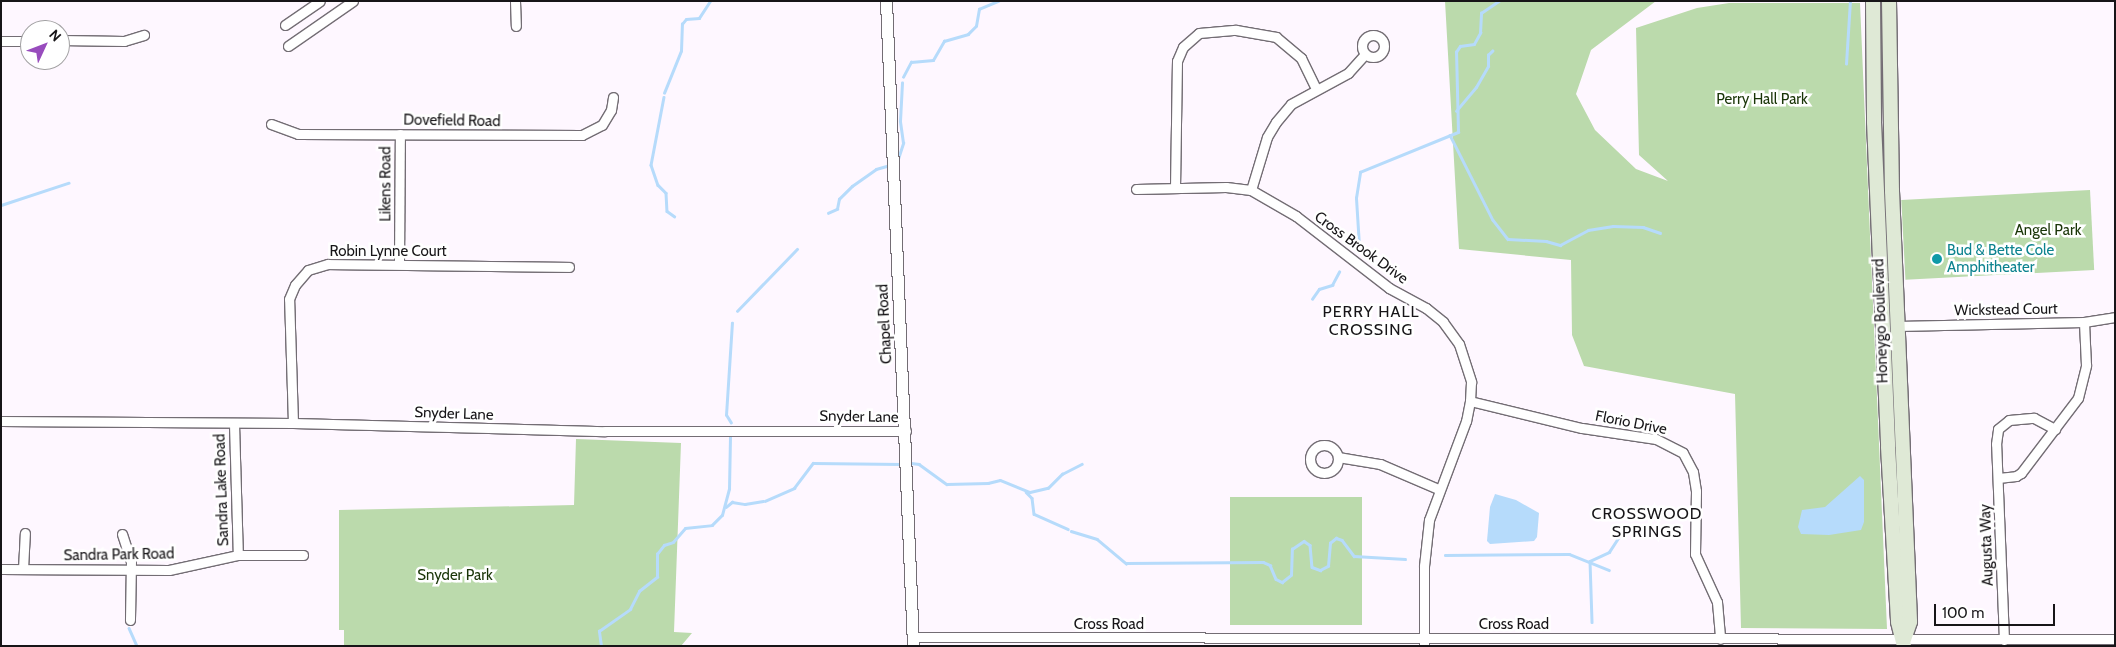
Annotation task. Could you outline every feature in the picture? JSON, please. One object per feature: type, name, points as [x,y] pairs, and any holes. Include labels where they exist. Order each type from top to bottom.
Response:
[{"type":"main road","name":"Honeygo Boulevard","points":[[1873,1],[1874,122],[1888,438],[1898,622],[1904,642]]},
{"type":"main road","name":"Honeygo Boulevard","points":[[1888,1],[1898,326],[1910,622],[1904,642]]},
{"type":"street","points":[[285,25],[320,1]]},
{"type":"street","points":[[515,1],[516,26]]},
{"type":"street","name":"Chapel Road","points":[[886,1],[892,168],[906,431],[913,641]]},
{"type":"street","points":[[288,46],[348,3]]},
{"type":"street","points":[[1175,188],[1176,71],[1183,48],[1194,36],[1210,30],[1236,30],[1276,37],[1301,58],[1316,89]]},
{"type":"street","points":[[70,40],[124,40],[144,35]]},
{"type":"street","points":[[1,41],[20,41]]},
{"type":"street","points":[[1251,190],[1267,137],[1276,122],[1291,104],[1348,73],[1365,54]]},
{"type":"street","name":"Dovefield Road","points":[[270,124],[298,134],[582,135],[602,125],[611,110],[613,97]]},
{"type":"street","name":"Likens Road","points":[[399,264],[400,134]]},
{"type":"street","name":"Cross Brook Drive","points":[[1136,190],[1175,188],[1251,190],[1279,204],[1389,288],[1426,308],[1443,322],[1459,344],[1468,365],[1470,401],[1466,421],[1438,489],[1429,520],[1424,566],[1425,642]]},
{"type":"street","name":"Robin Lynne Court","points":[[293,423],[288,310],[294,285],[308,270],[320,265],[399,264],[569,267]]},
{"type":"street","name":"Wickstead Court","points":[[1898,326],[2084,322],[2115,317]]},
{"type":"street","points":[[1998,478],[2021,473],[2071,409],[2083,386],[2086,365],[2084,322]]},
{"type":"street","name":"Florio Drive","points":[[1470,401],[1582,428],[1656,439],[1684,454],[1693,472],[1696,491],[1695,554],[1717,602],[1720,639]]},
{"type":"street","name":"Augusta Way","points":[[2004,640],[1996,437],[2001,425],[2009,420],[2034,418],[2055,430]]},
{"type":"street","name":"Snyder Lane","points":[[1,421],[293,423],[605,431],[906,431]]},
{"type":"street","name":"Sandra Lake Road","points":[[234,424],[238,555]]},
{"type":"street","points":[[1338,457],[1380,464],[1438,489]]},
{"type":"street","points":[[23,569],[25,533]]},
{"type":"street","points":[[122,534],[130,552],[132,571],[130,620]]},
{"type":"street","name":"Sandra Park Road","points":[[1,569],[169,570],[238,555],[303,555]]},
{"type":"street","name":"Cross Road","points":[[913,641],[1425,642],[1720,639],[1904,642],[2115,639]]},
{"type":"green space","name":"Perry Hall Park","points":[[1445,1],[1656,1],[1591,50],[1576,94],[1595,130],[1636,169],[1668,181],[1639,155],[1636,28],[1697,8],[1729,3],[1860,3],[1887,629],[1741,628],[1735,394],[1584,366],[1572,335],[1571,260],[1459,249]]},
{"type":"green space","name":"Angel Park","points":[[2090,190],[2094,270],[1905,280],[1901,200]]},
{"type":"green space","name":"Snyder Park","points":[[576,439],[681,443],[674,632],[692,633],[681,646],[344,646],[344,630],[339,630],[339,510],[574,505]]},
{"type":"green space","points":[[1230,497],[1362,497],[1362,625],[1230,625]]},
{"type":"water","points":[[1860,476],[1864,480],[1864,522],[1861,530],[1829,535],[1801,534],[1798,527],[1802,510],[1825,507]]},
{"type":"water","points":[[1495,494],[1516,500],[1539,513],[1537,537],[1534,541],[1490,544],[1487,541],[1490,507]]},
{"type":"waterway","points":[[664,93],[681,51],[682,24],[686,19],[699,18],[710,1]]},
{"type":"waterway","points":[[903,77],[911,62],[933,60],[944,41],[968,34],[976,26],[979,9],[998,1]]},
{"type":"waterway","points":[[1359,246],[1356,198],[1360,172],[1458,132],[1456,52],[1460,46],[1474,44],[1480,33],[1481,13],[1499,1]]},
{"type":"waterway","points":[[1501,1],[1506,1]]},
{"type":"waterway","points":[[1846,64],[1850,1]]},
{"type":"waterway","points":[[1456,111],[1476,87],[1488,66],[1488,55],[1492,51]]},
{"type":"waterway","points":[[897,162],[903,143],[900,121],[902,83]]},
{"type":"waterway","points":[[664,97],[651,165],[658,185],[666,193],[667,211],[674,216]]},
{"type":"waterway","points":[[1450,135],[1493,220],[1508,239],[1546,241],[1560,245],[1588,230],[1613,226],[1643,227],[1660,233]]},
{"type":"waterway","points":[[828,213],[837,209],[839,199],[852,186],[876,169],[890,165]]},
{"type":"waterway","points":[[1,205],[68,183]]},
{"type":"waterway","points":[[737,311],[797,249]]},
{"type":"waterway","points":[[1312,299],[1319,289],[1332,285],[1339,272]]},
{"type":"waterway","points":[[731,423],[726,415],[732,323]]},
{"type":"waterway","points":[[601,646],[599,631],[630,609],[639,591],[657,577],[657,554],[664,545],[673,542],[685,528],[712,525],[722,515],[729,489],[730,437]]},
{"type":"waterway","points":[[765,501],[794,488],[813,463],[901,464]]},
{"type":"waterway","points":[[911,463],[919,464],[947,484],[988,483],[1000,480],[1030,492],[1048,488],[1062,474],[1082,464]]},
{"type":"waterway","points":[[1026,492],[1032,498],[1034,514],[1068,529]]},
{"type":"waterway","points":[[726,507],[732,502],[745,504],[763,501]]},
{"type":"waterway","points":[[1071,531],[1097,539],[1126,563],[1263,562],[1270,565],[1276,579],[1282,582],[1291,575],[1292,549],[1304,541],[1310,545],[1312,567],[1320,570],[1328,566],[1330,543],[1336,538],[1342,540],[1354,556],[1405,559]]},
{"type":"waterway","points":[[1590,561],[1609,552],[1618,538]]},
{"type":"waterway","points":[[1445,555],[1569,554],[1609,570]]},
{"type":"waterway","points":[[1590,561],[1592,622]]},
{"type":"waterway","points":[[129,628],[137,646]]},
{"type":"place","name":"Bud & Bette Cole Amphitheater","points":[[1937,259]]},
{"type":"district","name":"PERRY HALL CROSSING","points":[[1371,321]]},
{"type":"district","name":"CROSSWOOD SPRINGS","points":[[1647,523]]}]
